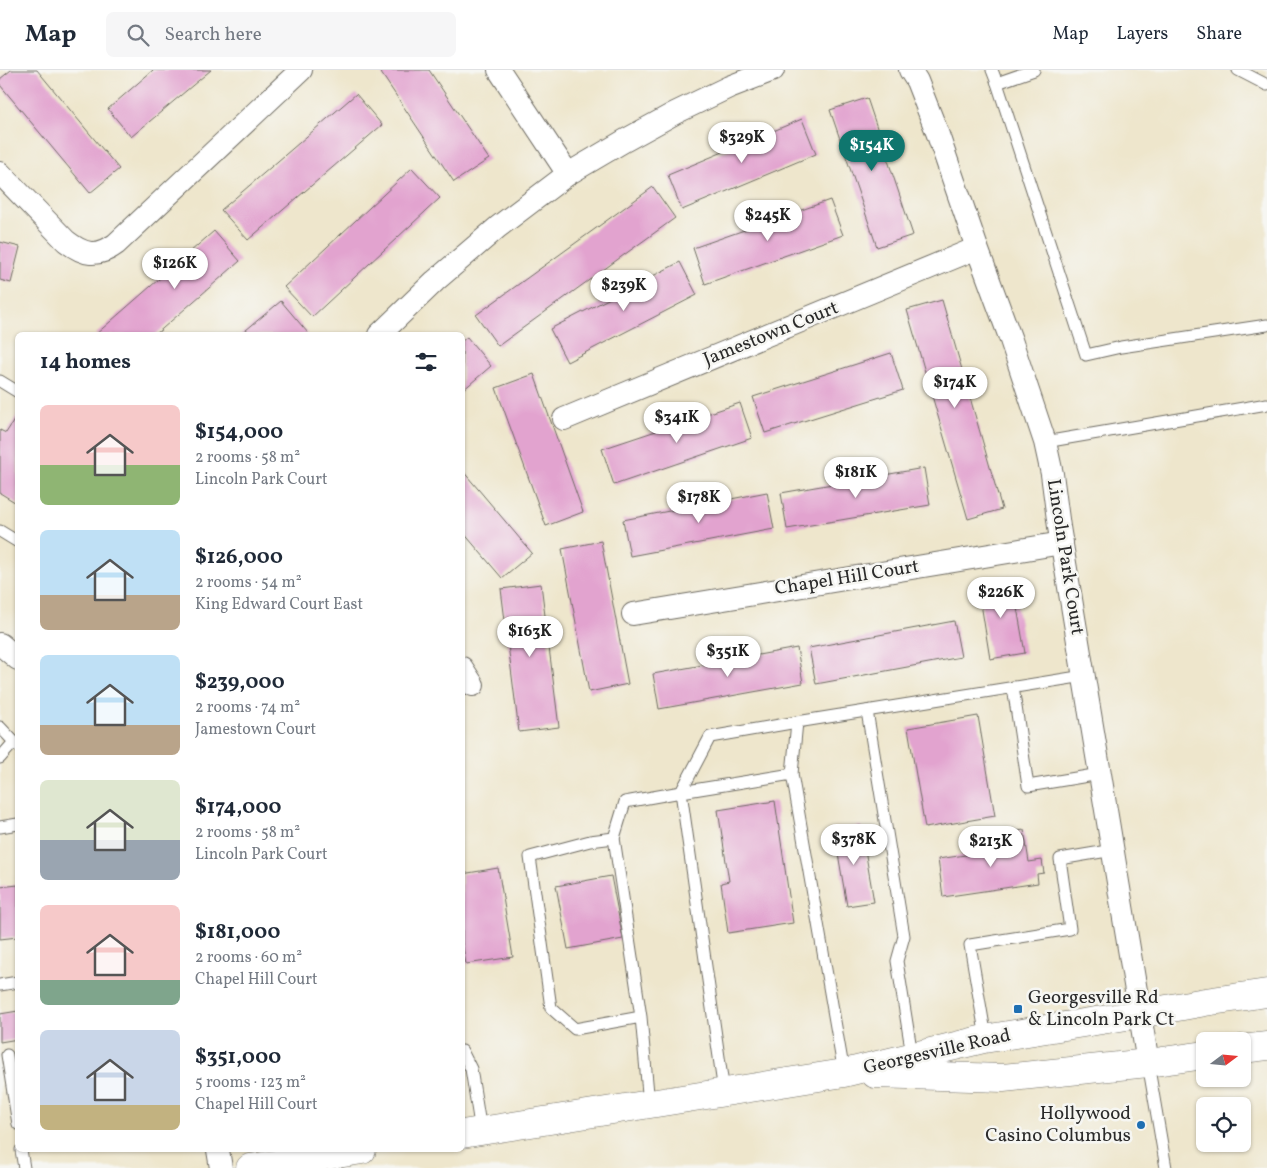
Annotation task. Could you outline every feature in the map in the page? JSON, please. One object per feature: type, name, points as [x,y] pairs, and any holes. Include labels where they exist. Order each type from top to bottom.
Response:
[{"type":"main road","name":"Georgesville Road","points":[[472,1132],[844,1073],[986,1038],[1267,993]]},
{"type":"main road","points":[[1251,1048],[1267,1046]]},
{"type":"main road","name":"Georgesville Road","points":[[844,1073],[1002,1078],[1196,1056]]},
{"type":"main road","points":[[250,1168],[350,1152]]},
{"type":"street","points":[[0,173],[66,241],[78,250],[92,253],[107,250],[116,244],[301,70]]},
{"type":"street","points":[[499,70],[568,174]]},
{"type":"street","points":[[382,332],[435,281],[498,227],[568,174],[675,113],[728,87],[773,70]]},
{"type":"street","name":"Lincoln Park Court","points":[[910,70],[917,81],[937,132],[977,248],[1012,340],[1045,442],[1052,474],[1148,1063]]},
{"type":"street","name":"Jamestown Court","points":[[564,419],[977,248]]},
{"type":"street","name":"Chapel Hill Court","points":[[633,614],[1062,543]]},
{"type":"street","points":[[0,644],[15,656]]},
{"type":"street","points":[[218,1152],[221,1168]]},
{"type":"lane","points":[[992,70],[1086,355],[1121,347],[1267,325]]},
{"type":"lane","points":[[997,83],[1034,70]]},
{"type":"lane","points":[[1238,70],[1267,85]]},
{"type":"lane","points":[[0,381],[15,390]]},
{"type":"lane","points":[[1045,442],[1267,404]]},
{"type":"lane","points":[[0,531],[15,540]]},
{"type":"lane","points":[[724,1092],[681,792],[710,737],[1084,676]]},
{"type":"lane","points":[[1013,687],[1028,786],[1100,774]]},
{"type":"lane","points":[[867,711],[904,936],[897,961],[912,1055]]},
{"type":"lane","points":[[797,722],[792,774],[844,1073]]},
{"type":"lane","points":[[0,727],[15,743]]},
{"type":"lane","points":[[0,758],[15,745]]},
{"type":"lane","points":[[649,1104],[641,1017],[614,838],[625,802],[792,774]]},
{"type":"lane","points":[[0,827],[15,824]]},
{"type":"lane","points":[[614,838],[590,841],[530,857],[551,1008],[575,1029],[641,1017]]},
{"type":"lane","points":[[986,1038],[970,944],[1070,929],[1060,859],[1113,850]]},
{"type":"lane","points":[[0,985],[15,982]]},
{"type":"lane","points":[[8,1055],[15,1103]]},
{"type":"lane","points":[[465,1057],[471,1069],[472,1132]]},
{"type":"lane","points":[[1148,1063],[1166,1168]]},
{"type":"lane","points":[[22,1152],[24,1168]]},
{"type":"building","points":[[11,70],[37,70],[119,169],[90,193],[0,85],[0,79]]},
{"type":"building","points":[[153,70],[211,70],[131,137],[108,109]]},
{"type":"building","points":[[379,70],[429,70],[489,159],[454,182]]},
{"type":"building","points":[[356,94],[382,125],[248,240],[221,210]]},
{"type":"building","points":[[867,98],[913,235],[877,247],[830,110]]},
{"type":"building","points":[[802,119],[816,154],[682,210],[668,175]]},
{"type":"building","points":[[412,168],[440,198],[312,317],[284,287]]},
{"type":"building","points":[[653,187],[675,218],[498,346],[476,315]]},
{"type":"building","points":[[830,200],[843,235],[705,284],[693,248]]},
{"type":"building","points":[[214,231],[240,261],[158,332],[98,332]]},
{"type":"building","points":[[0,242],[20,247],[11,283],[0,280]]},
{"type":"building","points":[[680,262],[697,295],[567,362],[550,329]]},
{"type":"building","points":[[942,300],[1002,509],[968,519],[907,310]]},
{"type":"building","points":[[281,301],[307,332],[244,332]]},
{"type":"building","points":[[467,337],[491,366],[465,388],[465,339]]},
{"type":"building","points":[[891,353],[903,390],[765,433],[753,397]]},
{"type":"building","points":[[534,374],[583,512],[546,526],[496,388]]},
{"type":"building","points":[[740,403],[752,438],[614,485],[602,449]]},
{"type":"building","points":[[15,419],[15,502],[0,493],[0,430],[6,433]]},
{"type":"building","points":[[924,468],[930,505],[787,529],[781,493]]},
{"type":"building","points":[[465,474],[532,553],[502,578],[465,535]]},
{"type":"building","points":[[767,492],[774,529],[630,556],[623,520]]},
{"type":"building","points":[[601,541],[628,684],[589,692],[562,549]]},
{"type":"building","points":[[1012,579],[1025,653],[990,659],[978,585]]},
{"type":"building","points":[[541,584],[559,727],[519,732],[501,589]]},
{"type":"building","points":[[954,621],[961,657],[816,684],[809,648]]},
{"type":"building","points":[[797,648],[803,683],[659,709],[653,674]]},
{"type":"building","points":[[978,716],[995,816],[925,828],[908,728]]},
{"type":"building","points":[[775,801],[793,923],[728,933],[721,883],[729,881],[718,810]]},
{"type":"building","points":[[861,826],[874,902],[847,906],[834,830]]},
{"type":"building","points":[[1024,830],[1029,862],[1042,860],[1044,873],[1037,874],[1038,883],[943,897],[938,859],[1000,850],[997,834]]},
{"type":"building","points":[[498,868],[513,957],[466,964],[465,874]]},
{"type":"building","points":[[611,876],[623,939],[568,949],[556,886]]},
{"type":"building","points":[[15,885],[15,937],[0,939],[0,887]]},
{"type":"building","points":[[15,1012],[15,1040],[0,1042],[0,1014]]},
{"type":"place","name":"Georgesville Rd & Lincoln Park Ct","points":[[1018,1009]]},
{"type":"place","name":"Hollywood Casino Columbus","points":[[1141,1125]]}]
